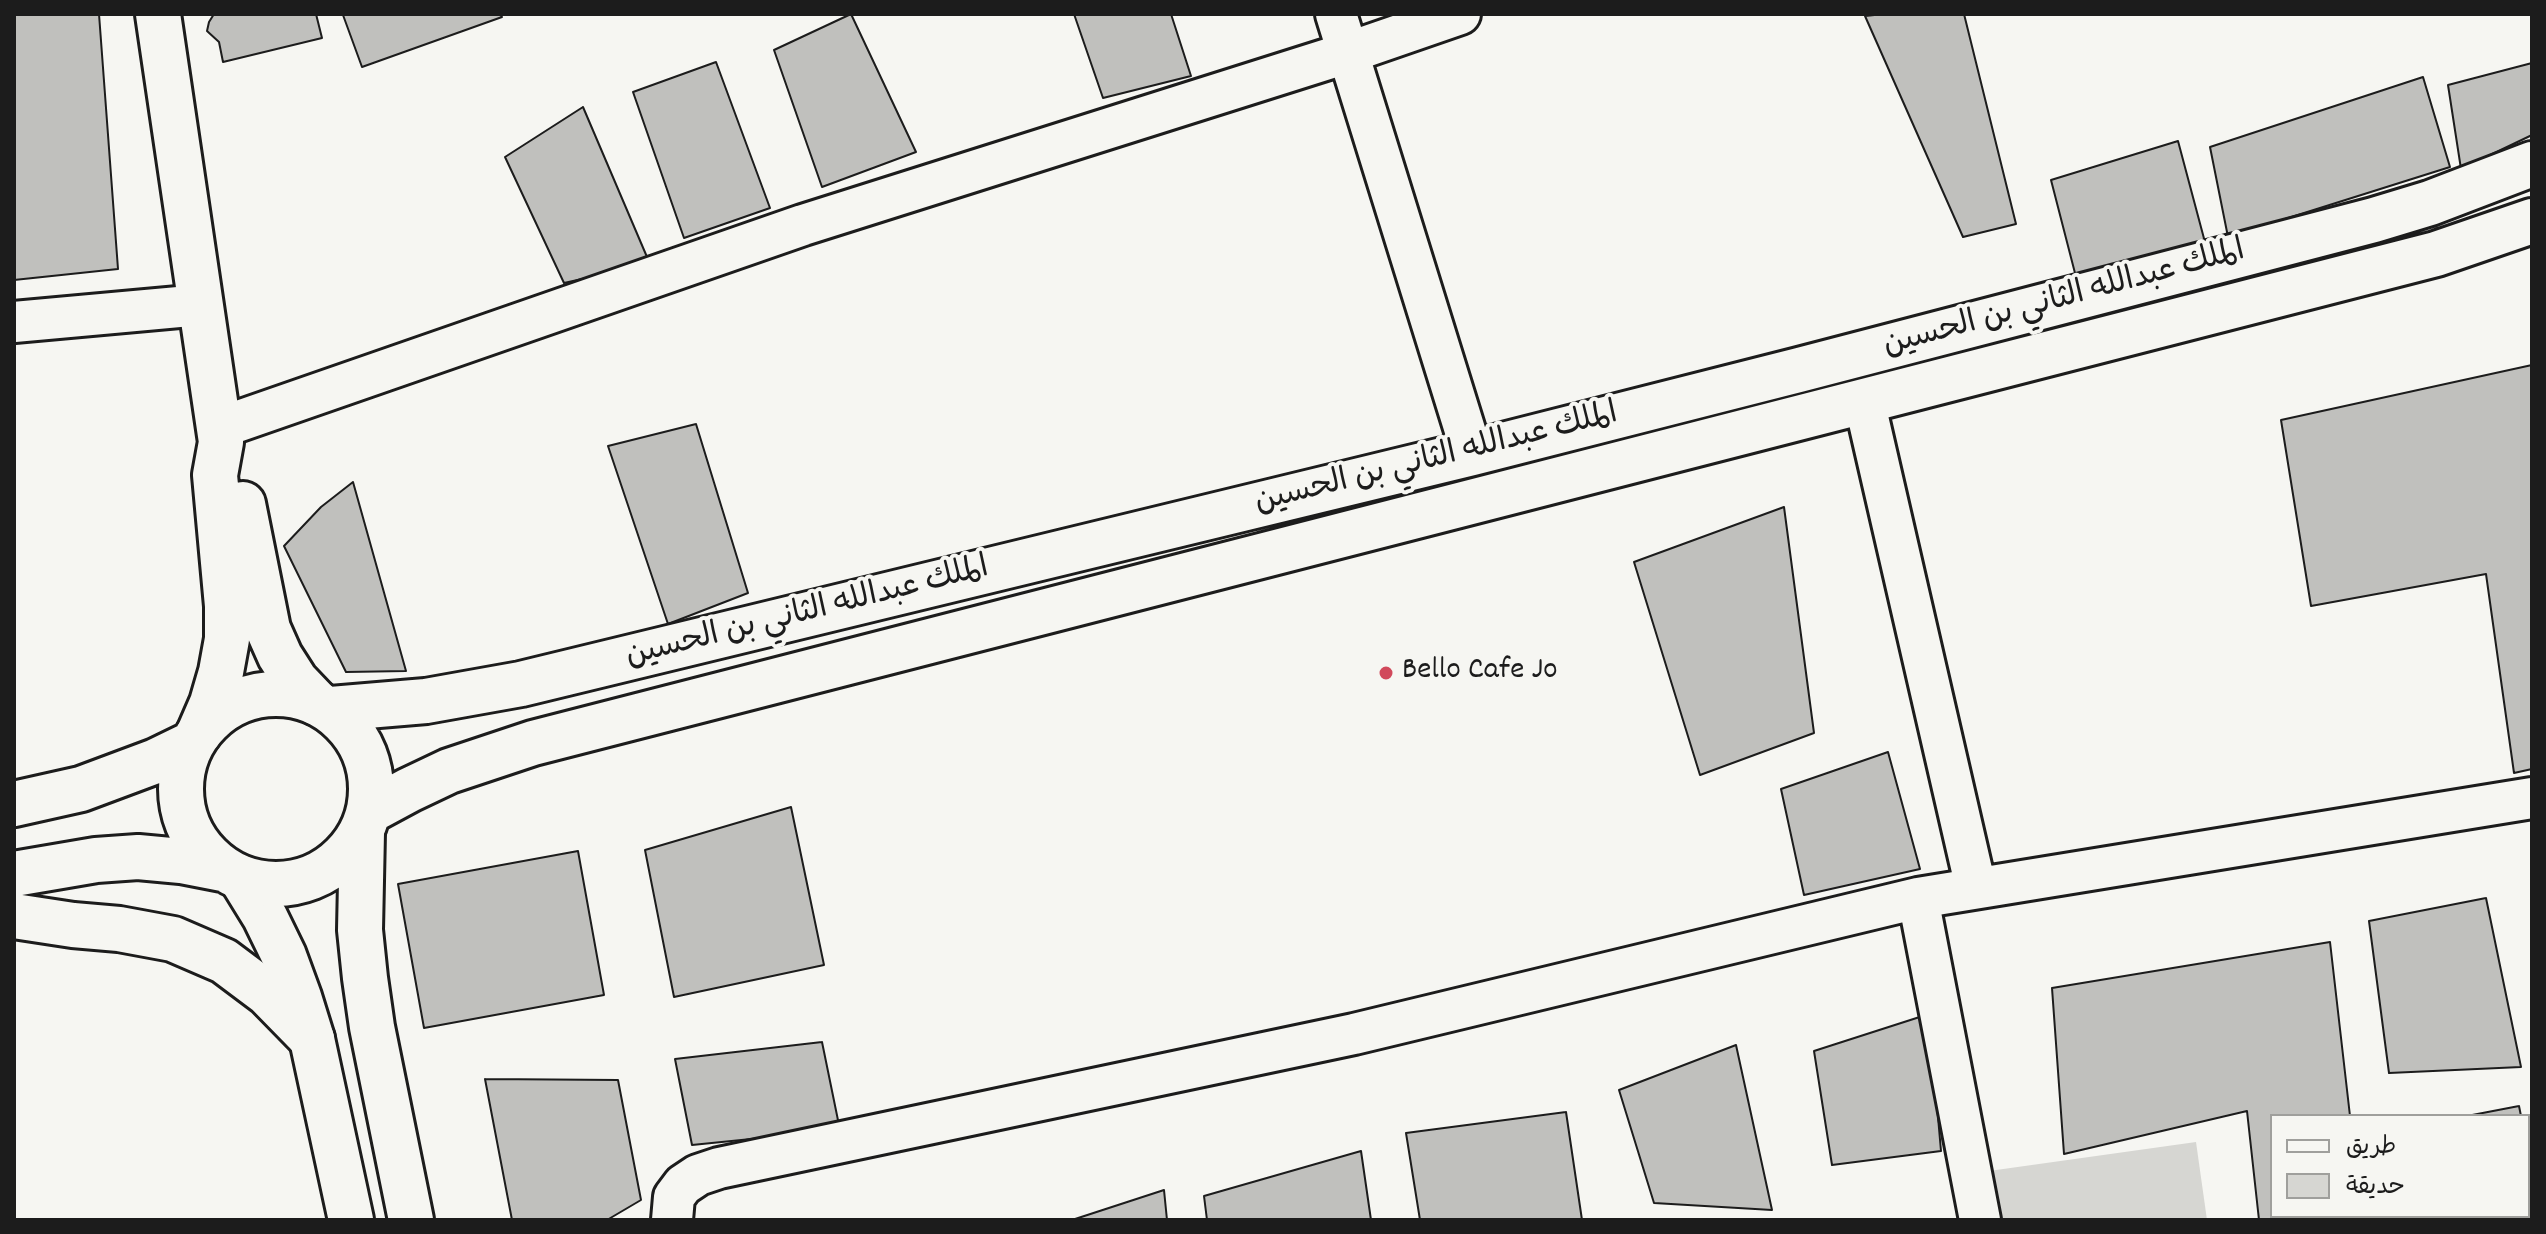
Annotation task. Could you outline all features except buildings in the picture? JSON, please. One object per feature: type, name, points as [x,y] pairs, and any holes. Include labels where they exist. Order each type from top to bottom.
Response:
[{"type":"main road","points":[[158,14],[220,435],[215,475],[227,606],[227,639],[221,672],[212,703],[181,777],[184,812],[198,844],[232,874],[265,917],[284,956],[312,1039],[351,1220]]},
{"type":"main road","name":"الملك عبدالله الثاني بن الحسين","points":[[324,706],[426,701],[521,684],[1472,453],[2374,220],[2430,203],[2532,164]]},
{"type":"main road","name":"الملك عبدالله الثاني بن الحسين","points":[[366,822],[409,790],[449,771],[533,743],[2436,254],[2532,221]]},
{"type":"main road","points":[[220,435],[236,469],[268,629],[280,656],[296,681],[357,736],[371,772],[360,918],[365,978],[411,1220]]},
{"type":"main road","points":[[14,804],[81,789],[156,761],[195,739],[211,719],[238,700],[269,693],[301,696],[324,706]]},
{"type":"main road","points":[[14,874],[82,862],[138,857],[181,861],[276,885],[311,879],[340,861],[366,822]]},
{"type":"main road","points":[[14,916],[173,939],[224,961],[268,994],[312,1039]]},
{"type":"street","points":[[1336,14],[1472,453]]},
{"type":"street","points":[[220,435],[803,225],[1350,52],[1460,14]]},
{"type":"street","points":[[14,322],[201,305]]},
{"type":"street","points":[[1864,400],[1976,888]]},
{"type":"street","points":[[672,1220],[674,1197],[683,1185],[698,1175],[719,1168],[1354,1034],[1918,898],[2532,798]]},
{"type":"street","points":[[1918,898],[1980,1220]]},
{"type":"green space","points":[[2196,1142],[2207,1220],[1999,1220],[1989,1171]]},
{"type":"place","name":"Bello Cafe Jo","points":[[1386,673]]}]
